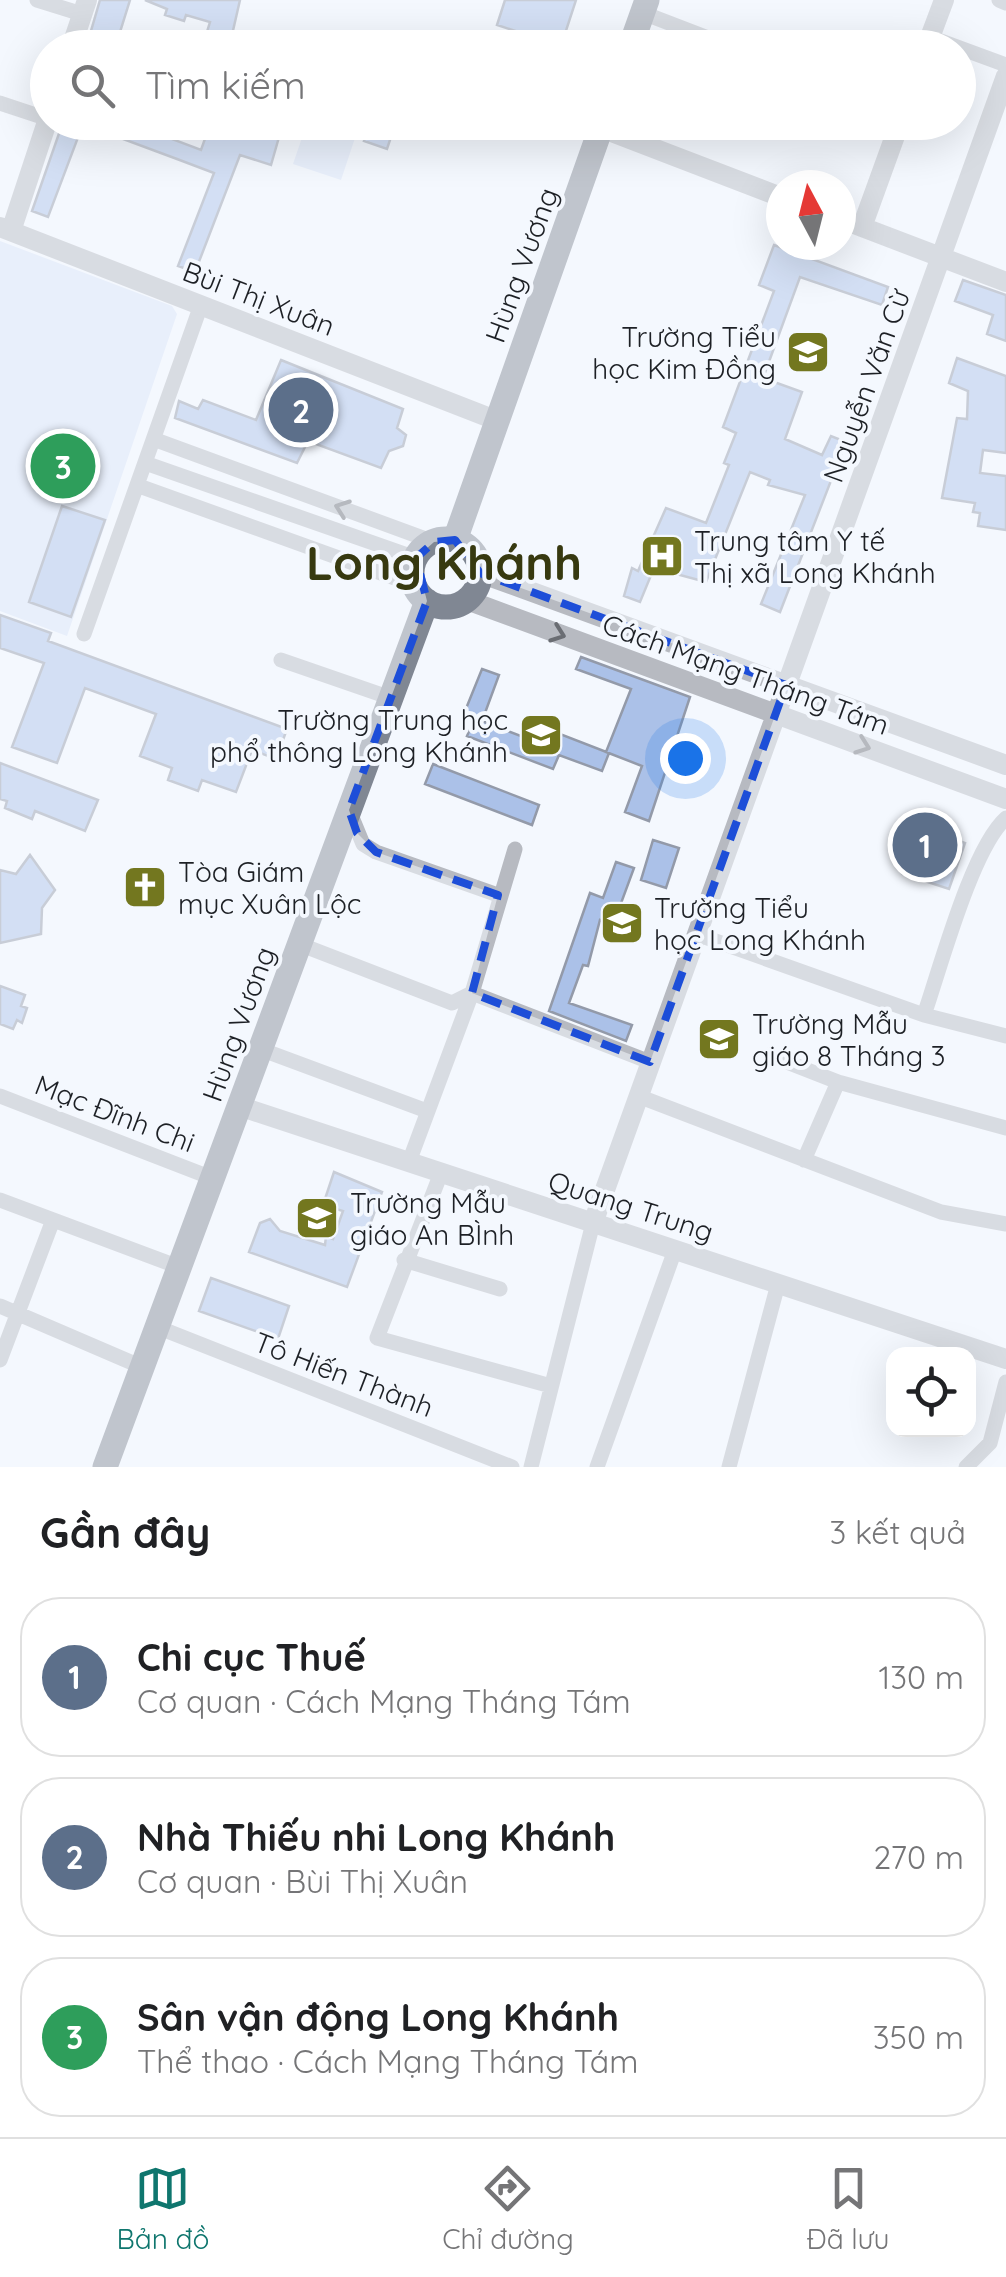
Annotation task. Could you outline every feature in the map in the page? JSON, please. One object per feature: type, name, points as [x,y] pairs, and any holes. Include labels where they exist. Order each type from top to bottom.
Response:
[{"type":"main road","points":[[636,30],[645,6]]},
{"type":"main road","name":"Hùng Vương","points":[[435,546],[498,421],[597,140]]},
{"type":"main road","points":[[435,546],[468,547],[480,572],[477,588],[467,600],[454,606],[421,593],[435,546]]},
{"type":"main road","name":"Hùng Vương","points":[[105,1467],[390,698],[421,593]]},
{"type":"street","points":[[38,0],[85,7]]},
{"type":"street","points":[[933,30],[944,0]]},
{"type":"street","points":[[999,0],[1006,3]]},
{"type":"street","points":[[645,6],[696,30]]},
{"type":"street","points":[[976,56],[1006,65]]},
{"type":"street","name":"Nguyễn Văn Cừ","points":[[593,1222],[1006,76]]},
{"type":"street","points":[[0,103],[30,113]]},
{"type":"street","points":[[6,229],[40,140]]},
{"type":"street","points":[[639,140],[766,191]]},
{"type":"street","points":[[862,228],[894,140]]},
{"type":"street","points":[[856,226],[1006,282]]},
{"type":"street","name":"Bùi Thị Xuân","points":[[6,229],[498,421]]},
{"type":"street","points":[[84,634],[202,305]]},
{"type":"street","points":[[156,440],[435,546]]},
{"type":"street","points":[[148,464],[435,546]]},
{"type":"street","points":[[140,486],[421,593]]},
{"type":"street","name":"Cách Mạng Tháng Tám","points":[[480,572],[1006,765]]},
{"type":"street","name":"Cách Mạng Tháng Tám","points":[[467,600],[1006,799]]},
{"type":"street","points":[[280,660],[390,698]]},
{"type":"street","points":[[349,810],[364,844],[376,852],[498,895]]},
{"type":"street","points":[[924,1015],[977,868],[1006,818]]},
{"type":"street","points":[[409,1162],[472,993],[498,895],[515,849]]},
{"type":"street","points":[[696,934],[924,1015],[1006,1036]]},
{"type":"street","points":[[299,944],[452,1003],[472,993],[650,1062]]},
{"type":"street","points":[[260,1049],[428,1111]]},
{"type":"street","points":[[770,1055],[838,1082],[1006,1128]]},
{"type":"street","points":[[804,1160],[838,1082]]},
{"type":"street","name":"Mạc Đĩnh Chi","points":[[0,1096],[212,1178]]},
{"type":"street","points":[[638,1096],[941,1212],[1006,1224]]},
{"type":"street","name":"Quang Trung","points":[[239,1106],[1006,1358]]},
{"type":"street","points":[[441,1173],[376,1331],[378,1340],[551,1386]]},
{"type":"street","points":[[0,1200],[180,1267]]},
{"type":"street","points":[[0,1360],[53,1220]]},
{"type":"street","points":[[530,1467],[593,1222]]},
{"type":"street","points":[[597,1467],[675,1250]]},
{"type":"street","points":[[404,1260],[500,1289]]},
{"type":"street","points":[[729,1467],[778,1284]]},
{"type":"street","points":[[0,1306],[142,1367]]},
{"type":"street","name":"Tô Hiến Thành","points":[[157,1328],[512,1467]]},
{"type":"street","points":[[966,1467],[990,1444],[1006,1382]]},
{"type":"highlighted area","points":[[455,540],[480,573],[786,685],[650,1062],[472,993],[498,895],[376,852],[357,833],[349,810],[427,601],[416,558],[434,542]]},
{"type":"shaded area","points":[[301,140],[354,140],[341,180],[293,164]]},
{"type":"shaded area","points":[[0,241],[172,306],[177,314],[67,636],[0,611]]},
{"type":"building","points":[[100,0],[130,0],[121,30],[91,30]]},
{"type":"building","points":[[145,0],[240,0],[233,30],[208,30],[210,22],[186,15],[184,21],[165,15],[167,9]]},
{"type":"building","points":[[505,0],[576,0],[566,30],[512,30],[497,25]]},
{"type":"building","points":[[57,140],[77,140],[48,217],[32,211]]},
{"type":"building","points":[[126,140],[175,140],[201,150],[205,140],[278,140],[271,165],[240,155],[195,272],[178,266],[214,173]]},
{"type":"building","points":[[364,140],[390,140],[387,149]]},
{"type":"building","points":[[768,260],[815,260],[888,287],[882,305],[800,277],[763,378],[802,392],[785,439],[822,455],[831,436],[846,442],[780,612],[761,604],[805,495],[768,485],[770,480],[750,472],[706,582],[654,568],[640,602],[624,596],[632,568],[638,571],[666,508],[706,523],[729,465],[724,463],[736,433],[723,427],[774,291],[759,285]]},
{"type":"building","points":[[963,280],[1006,295],[1006,341],[987,334],[993,315],[955,301]]},
{"type":"building","points":[[957,358],[1006,376],[1006,453],[983,450],[980,473],[1006,476],[1006,530],[978,526],[980,513],[973,512],[975,503],[942,498],[957,418],[967,419],[968,391],[949,383]]},
{"type":"building","points":[[281,360],[403,409],[397,428],[406,435],[403,446],[389,451],[381,468],[308,441],[297,463],[175,418],[179,401],[198,409],[203,400],[256,420]]},
{"type":"building","points":[[62,506],[105,520],[71,617],[29,602]]},
{"type":"building","points":[[0,615],[51,633],[48,641],[287,729],[276,759],[252,750],[236,792],[202,780],[198,791],[168,780],[172,768],[140,756],[156,714],[85,688],[57,763],[12,747],[44,663],[0,648]]},
{"type":"building","points":[[581,657],[690,697],[649,821],[625,812],[642,766],[606,752],[631,689],[576,669]]},
{"type":"building","points":[[482,669],[499,675],[482,721],[531,740],[537,725],[609,753],[602,771],[559,755],[553,769],[467,736],[474,720],[463,716]]},
{"type":"building","points":[[0,763],[98,800],[85,831],[35,811],[32,819],[5,808],[7,801],[0,799]]},
{"type":"building","points":[[433,764],[539,805],[532,825],[425,784]]},
{"type":"building","points":[[919,827],[965,843],[949,889],[903,874]]},
{"type":"building","points":[[653,840],[679,848],[666,888],[641,880]]},
{"type":"building","points":[[30,855],[55,890],[42,908],[41,934],[0,943],[0,870],[16,874]]},
{"type":"building","points":[[616,862],[634,868],[613,925],[600,920],[588,966],[583,965],[569,1003],[632,1025],[626,1041],[549,1011],[590,893],[603,898]]},
{"type":"building","points":[[0,986],[25,995],[21,1006],[27,1008],[22,1023],[17,1020],[13,1029],[0,1024]]},
{"type":"building","points":[[334,1172],[382,1192],[347,1287],[249,1252],[260,1223],[270,1219],[280,1231],[325,1245],[326,1236],[333,1239],[343,1211],[323,1205]]},
{"type":"building","points":[[211,1278],[289,1306],[278,1339],[199,1311]]},
{"type":"place","name":"Trường Tiểu học Kim Đồng","points":[[808,352]]},
{"type":"place","name":"Nhà Thiếu nhi Long Khánh","points":[[301,410]]},
{"type":"place","name":"Sân vận động Long Khánh","points":[[63,466]]},
{"type":"place","name":"Trung tâm Y tế Thị xã Long Khánh","points":[[662,556]]},
{"type":"place","name":"Trường Trung học phổ thông Long Khánh","points":[[541,735]]},
{"type":"place","name":"Chi cục Thuế","points":[[925,845]]},
{"type":"place","name":"Tòa Giám mục Xuân Lộc","points":[[145,887]]},
{"type":"place","name":"Trường Tiểu học Long Khánh","points":[[622,923]]},
{"type":"place","name":"Trường Mẫu giáo 8 Tháng 3","points":[[719,1039]]},
{"type":"place","name":"Trường Mẫu giáo An BÌnh","points":[[317,1218]]},
{"type":"district","name":"Long Khánh","points":[[444,562]]}]
